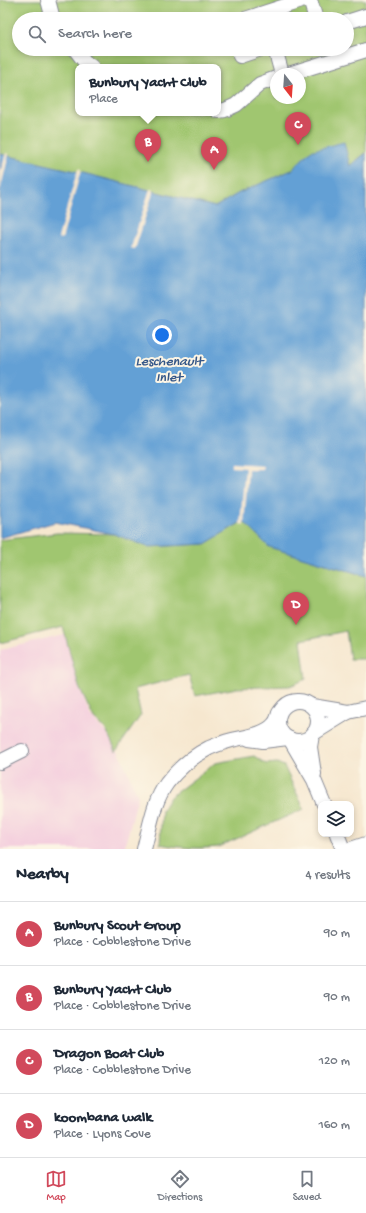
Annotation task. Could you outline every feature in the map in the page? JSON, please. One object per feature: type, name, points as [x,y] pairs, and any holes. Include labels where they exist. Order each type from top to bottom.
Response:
[{"type":"street","points":[[48,0],[51,12]]},
{"type":"street","points":[[267,12],[304,0]]},
{"type":"street","points":[[310,0],[314,12]]},
{"type":"street","points":[[354,20],[366,16]]},
{"type":"street","points":[[354,54],[366,50]]},
{"type":"street","points":[[80,56],[88,64]]},
{"type":"street","points":[[276,56],[280,68]]},
{"type":"street","points":[[306,69],[347,56]]},
{"type":"street","points":[[221,111],[236,105],[260,84],[270,80]]},
{"type":"street","points":[[144,849],[157,800],[178,770],[194,757],[209,748],[231,740],[245,738],[263,732],[274,725],[282,708],[294,701],[300,701],[312,706],[348,712]]},
{"type":"street","points":[[312,706],[318,716],[317,728],[313,734],[310,747],[314,780]]},
{"type":"street","points":[[245,738],[263,741],[289,739],[299,741],[305,740],[348,712],[366,708]]},
{"type":"street","points":[[279,713],[278,719],[280,730],[289,739],[314,780],[323,801]]},
{"type":"street","points":[[0,762],[22,751]]},
{"type":"street","points":[[338,837],[343,849]]},
{"type":"street","points":[[351,849],[366,844]]},
{"type":"shaded area","points":[[65,635],[79,687],[90,716],[106,733],[119,752],[138,796],[124,849],[0,849],[0,650]]},
{"type":"green space","points":[[0,0],[366,0],[366,153],[349,166],[310,151],[292,170],[239,193],[215,207],[79,172],[0,154]]},
{"type":"green space","points":[[243,521],[269,547],[366,576],[366,659],[350,659],[346,631],[301,640],[306,679],[290,686],[237,688],[195,696],[189,675],[135,689],[141,715],[116,751],[105,728],[94,719],[79,687],[63,627],[0,643],[0,540],[57,533],[114,534],[148,547],[205,544]]},
{"type":"green space","points":[[254,756],[266,764],[277,763],[284,766],[304,809],[218,847],[189,848],[160,844],[162,810],[170,797],[215,763]]},
{"type":"water","name":"Leschenault Inlet","points":[[344,142],[350,166],[366,153],[366,576],[269,547],[243,521],[205,544],[148,547],[114,534],[55,522],[0,538],[0,154],[79,172],[215,207],[239,193],[292,170],[310,151]]},
{"type":"pier","points":[[6,153],[9,154],[0,191],[0,175]]},
{"type":"pier","points":[[78,169],[81,170],[62,239],[58,238]]},
{"type":"pier","points":[[150,189],[154,190],[135,249],[131,248]]},
{"type":"pier","points":[[232,463],[263,465],[262,469],[248,469],[244,525],[240,525],[245,468],[232,467]]},
{"type":"place","name":"Dragon Boat Club","points":[[298,145]]},
{"type":"place","name":"Bunbury Yacht Club","points":[[148,162]]},
{"type":"place","name":"Bunbury Scout Group","points":[[214,170]]},
{"type":"place","name":"koombana walk","points":[[296,625]]}]
